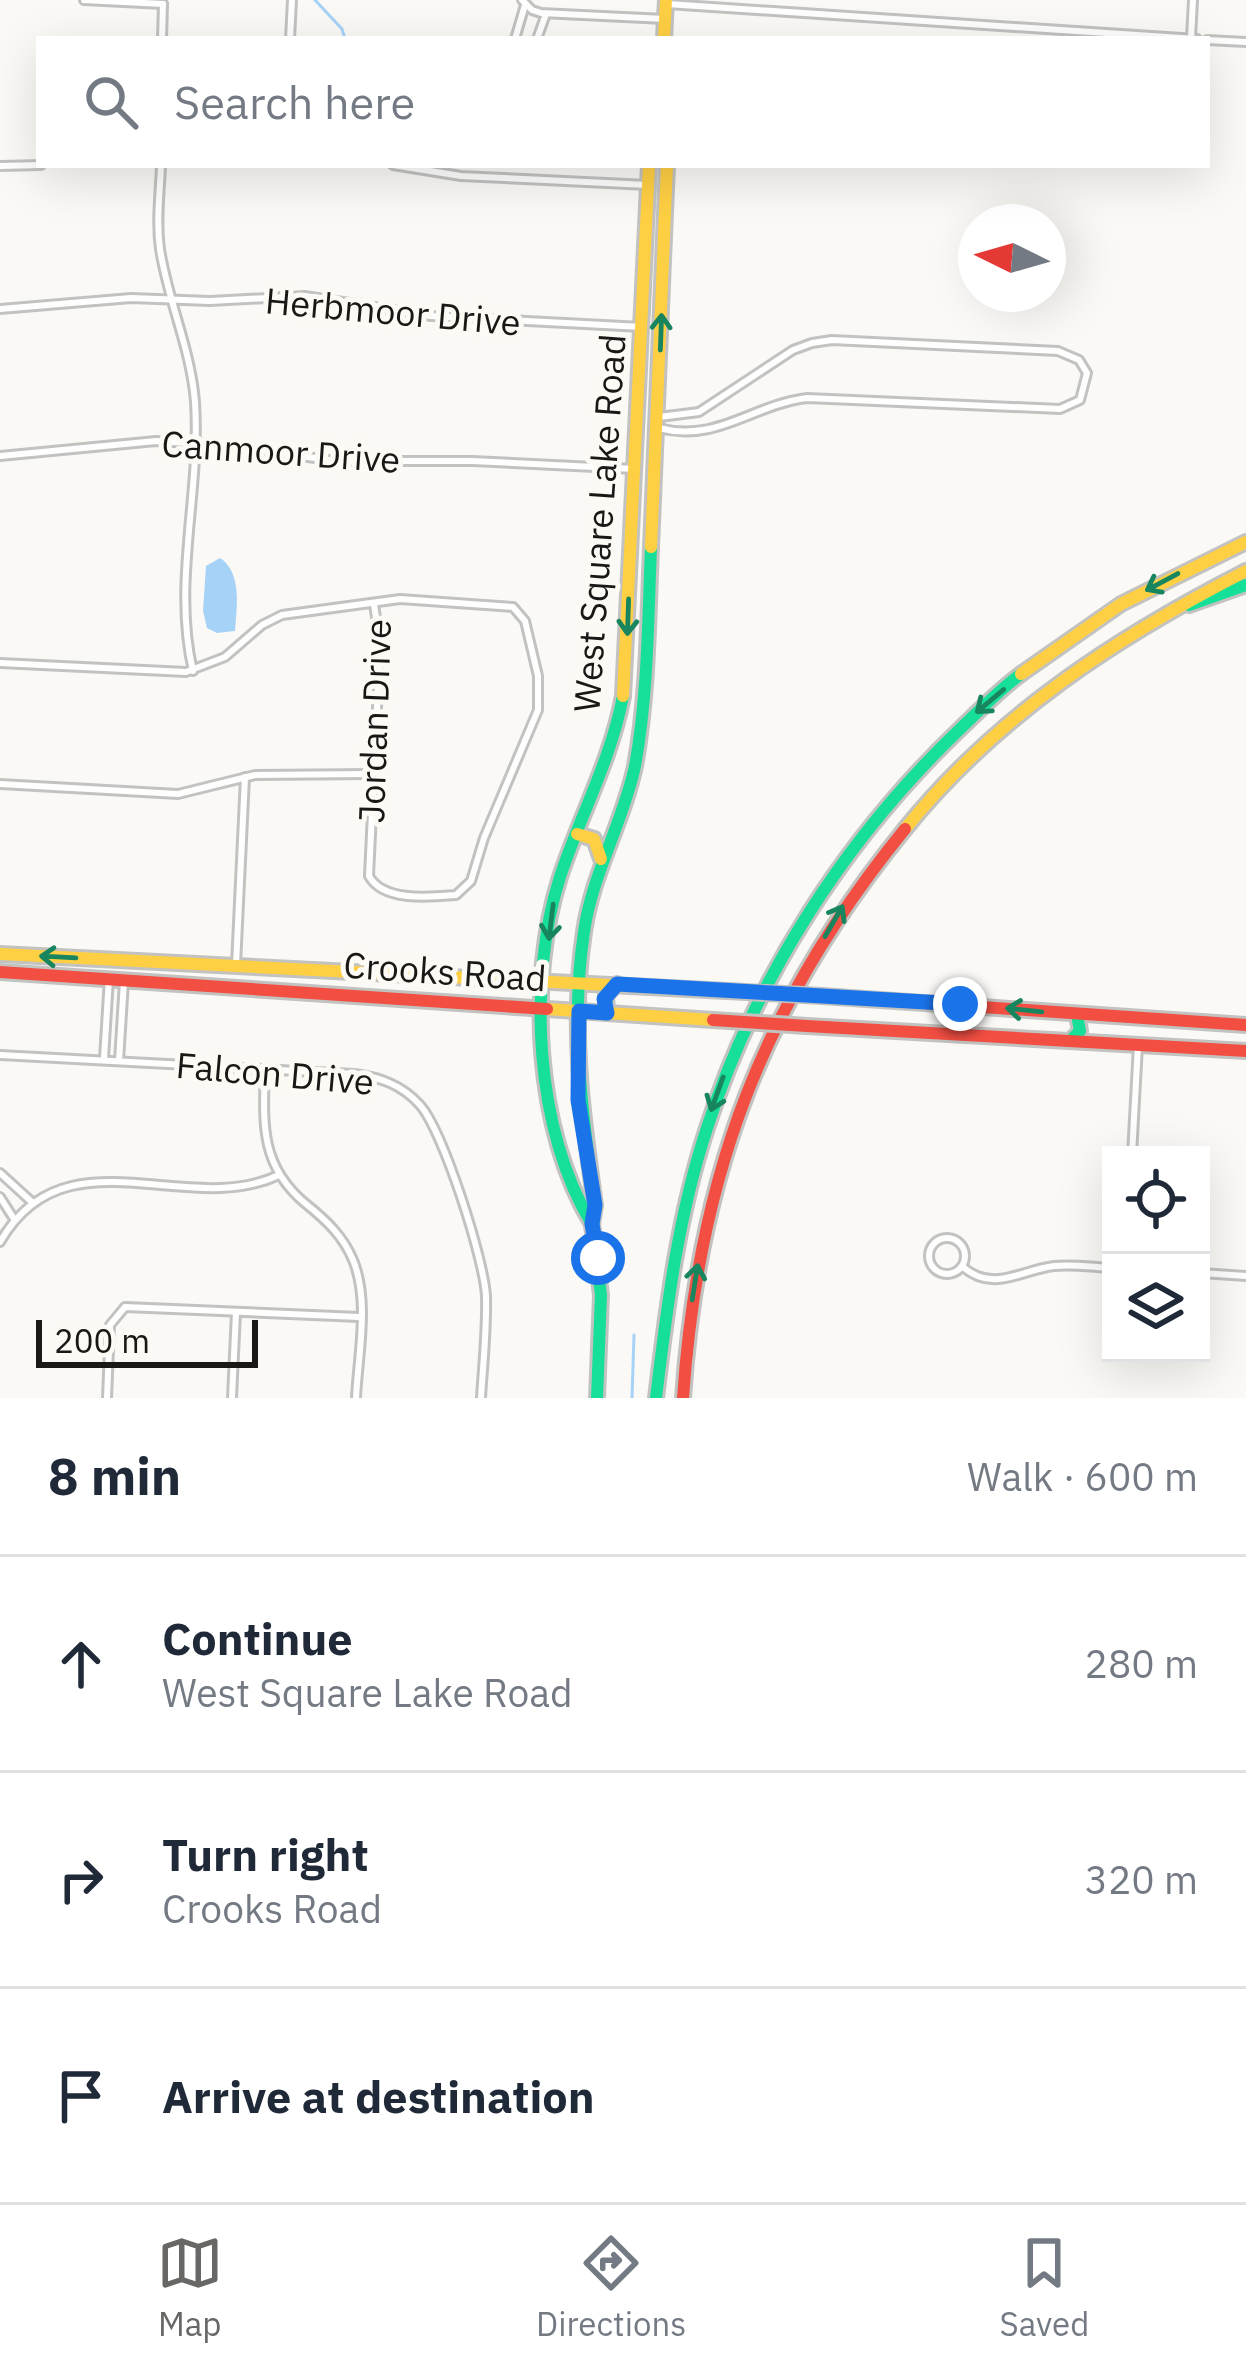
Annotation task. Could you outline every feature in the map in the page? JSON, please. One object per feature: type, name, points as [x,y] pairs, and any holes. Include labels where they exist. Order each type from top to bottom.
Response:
[{"type":"main road","name":"West Square Lake Road","points":[[592,1224],[579,1208],[554,1132],[543,1072],[546,981],[553,903],[615,737],[626,681],[649,168]]},
{"type":"main road","name":"West Square Lake Road","points":[[597,1398],[600,1285],[592,1224],[595,1205],[577,1083],[580,982],[585,914],[625,807],[636,749],[651,576],[667,168]]},
{"type":"main road","points":[[638,416],[644,424],[658,422]]},
{"type":"main road","points":[[656,1398],[660,1328],[690,1172],[724,1073],[805,913],[879,813],[926,760],[1012,682],[1104,615],[1162,581],[1246,542]]},
{"type":"main road","points":[[630,570],[640,567],[651,576]]},
{"type":"main road","points":[[683,1398],[695,1279],[725,1149],[784,1007],[850,894],[898,831],[997,731],[1082,662],[1152,618],[1246,572]]},
{"type":"main road","points":[[1152,618],[1246,585]]},
{"type":"main road","points":[[615,737],[621,748],[636,749]]},
{"type":"main road","points":[[577,834],[594,839],[602,864]]},
{"type":"main road","name":"Crooks Road","points":[[0,954],[617,984],[1246,1025]]},
{"type":"main road","points":[[116,961],[116,978]]},
{"type":"main road","points":[[232,986],[241,977],[238,965]]},
{"type":"main road","name":"Crooks Road","points":[[0,972],[713,1020],[1243,1048]]},
{"type":"main road","points":[[367,997],[365,982],[373,972]]},
{"type":"main road","points":[[502,1004],[512,992],[509,979]]},
{"type":"main road","points":[[607,1013],[606,995],[617,984]]},
{"type":"main road","points":[[1070,1041],[1080,1031],[1077,1015]]},
{"type":"main road","points":[[1135,1045],[1131,1030],[1141,1019]]},
{"type":"main road","points":[[554,1132],[565,1138],[583,1136]]},
{"type":"street","points":[[85,0],[163,2],[162,36]]},
{"type":"street","points":[[290,36],[292,0]]},
{"type":"street","points":[[1193,0],[1193,36]]},
{"type":"street","points":[[516,36],[524,2],[546,13],[665,8],[1142,36]]},
{"type":"street","points":[[538,36],[546,13]]},
{"type":"street","points":[[1210,40],[1246,42]]},
{"type":"street","points":[[0,166],[36,165]]},
{"type":"street","points":[[161,168],[159,237],[193,383],[196,442],[184,600],[184,633],[193,671]]},
{"type":"street","points":[[412,168],[461,176],[648,185]]},
{"type":"street","name":"Herbmoor Drive","points":[[0,309],[109,300],[314,297],[430,316],[642,327]]},
{"type":"street","points":[[832,340],[1058,351],[1079,360],[1088,373],[1080,400],[1060,410],[808,398],[770,405],[714,430],[673,432],[658,422],[699,412],[793,350],[832,340]]},
{"type":"street","name":"Canmoor Drive","points":[[0,456],[143,441],[196,442],[336,461],[472,461],[635,469]]},
{"type":"street","name":"Jordan Drive","points":[[408,599],[499,604],[518,610],[525,620],[538,676],[538,710],[464,891],[452,896],[391,893],[374,886],[368,872],[380,645],[374,604],[408,599]]},
{"type":"street","points":[[0,663],[193,671],[225,657],[282,615],[374,604]]},
{"type":"street","points":[[0,784],[178,794],[245,777],[373,774]]},
{"type":"street","points":[[238,965],[245,777]]},
{"type":"street","points":[[104,1060],[116,978]]},
{"type":"street","points":[[116,978],[119,1061]]},
{"type":"street","points":[[1132,1146],[1135,1045]]},
{"type":"street","name":"Falcon Drive","points":[[0,1055],[380,1078],[408,1094],[430,1119],[483,1277],[481,1398]]},
{"type":"street","points":[[266,1069],[264,1138],[279,1175],[344,1241],[358,1276],[356,1398]]},
{"type":"street","points":[[0,1173],[34,1203]]},
{"type":"street","points":[[0,1242],[34,1203],[52,1192],[85,1183],[230,1188],[279,1175]]},
{"type":"street","points":[[0,1197],[15,1220]]},
{"type":"street","points":[[942,1239],[956,1240],[964,1253],[963,1267],[953,1274],[936,1270],[928,1258],[932,1245],[942,1239]]},
{"type":"street","points":[[963,1267],[995,1280],[1054,1266],[1102,1268]]},
{"type":"street","points":[[1210,1274],[1246,1276]]},
{"type":"street","points":[[107,1398],[110,1325],[121,1309],[133,1305],[360,1317]]},
{"type":"street","points":[[232,1398],[236,1310]]},
{"type":"water","points":[[220,558],[235,581],[237,611],[235,631],[217,633],[207,628],[203,611],[206,566]]},
{"type":"waterway","points":[[315,0],[344,36]]},
{"type":"waterway","points":[[632,1398],[634,1335]]},
{"type":"traffic: fast","points":[[597,1398],[601,1295],[579,1069],[580,966],[594,890],[635,766],[645,684],[651,547]]},
{"type":"traffic: fast","points":[[1189,605],[1246,585]]},
{"type":"traffic: fast","points":[[656,1398],[688,1194],[707,1128],[751,1017],[809,913],[879,816],[918,771],[1021,674]]},
{"type":"traffic: fast","points":[[592,1224],[573,1187],[548,1101],[542,1055],[543,962],[560,877],[603,765],[623,696]]},
{"type":"traffic: fast","points":[[607,1013],[606,995],[617,984]]},
{"type":"traffic: fast","points":[[1070,1041],[1080,1031],[1077,1015]]},
{"type":"traffic: slow","points":[[664,36],[666,0]]},
{"type":"traffic: slow","points":[[623,696],[649,168]]},
{"type":"traffic: slow","points":[[651,547],[667,168]]},
{"type":"traffic: slow","points":[[1021,674],[1121,604],[1246,542]]},
{"type":"traffic: slow","points":[[905,829],[979,750],[1062,682],[1151,623],[1246,571]]},
{"type":"traffic: slow","points":[[577,834],[594,839],[601,859]]},
{"type":"traffic: slow","points":[[0,954],[727,991]]},
{"type":"traffic: slow","points":[[547,1009],[713,1020]]},
{"type":"traffic: jam","points":[[683,1398],[704,1239],[746,1095],[813,960],[905,829]]},
{"type":"traffic: jam","points":[[0,972],[547,1009]]},
{"type":"traffic: jam","points":[[727,991],[822,996]]},
{"type":"traffic: jam","points":[[822,996],[1246,1025]]},
{"type":"traffic: jam","points":[[713,1020],[807,1026]]},
{"type":"traffic: jam","points":[[807,1026],[1246,1051]]},
{"type":"route","points":[[598,1258],[592,1224],[595,1205],[578,1100],[577,1039],[579,1011],[607,1013],[604,999],[612,987],[960,1004]]}]
